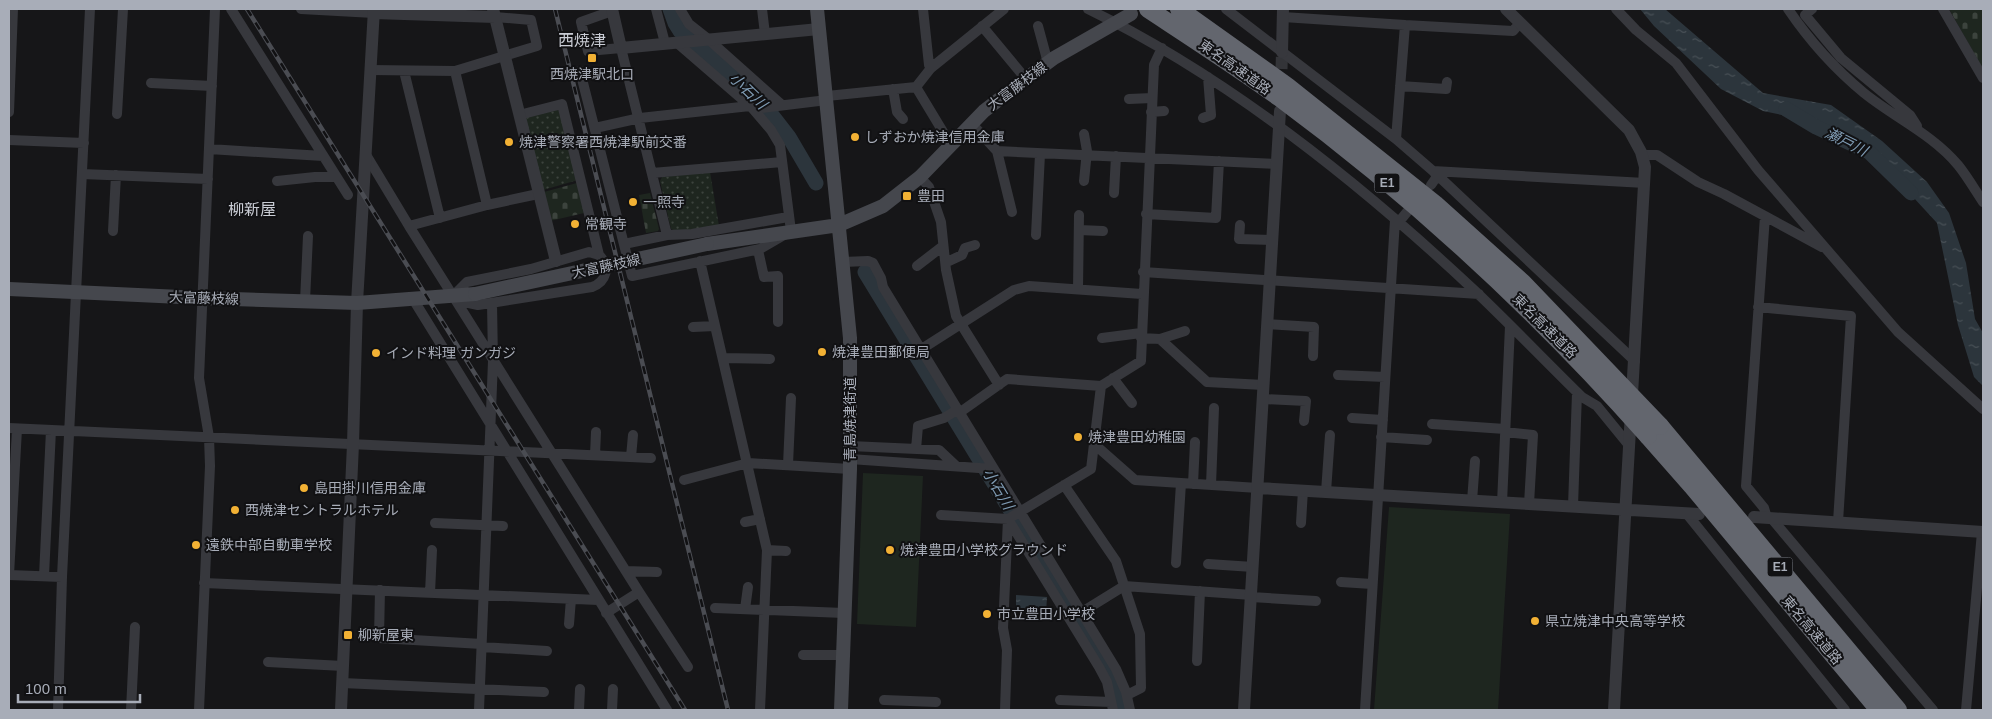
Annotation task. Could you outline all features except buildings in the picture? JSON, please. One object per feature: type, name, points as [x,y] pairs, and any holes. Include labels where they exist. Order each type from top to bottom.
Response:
[{"type":"highway","name":"東名高速道路","points":[[1179,9],[1287,86],[1435,204],[1523,284],[1898,710]]},
{"type":"highway","name":"東名高速道路","points":[[1139,11],[1281,99],[1362,162],[1490,272],[1603,385],[1654,431],[1692,486],[1879,710]]},
{"type":"main road","name":"青島焼津街道","points":[[817,9],[850,338],[850,458],[841,710]]},
{"type":"main road","name":"大富藤枝線","points":[[9,289],[357,303],[453,296],[475,294],[707,244],[839,225],[883,206],[920,177],[984,111],[1048,63],[1115,22],[1139,11]]},
{"type":"street","points":[[9,112],[13,9]]},
{"type":"street","points":[[58,710],[62,577],[90,9]]},
{"type":"street","points":[[117,114],[122,9]]},
{"type":"street","points":[[200,710],[209,493],[209,438],[199,378],[215,9]]},
{"type":"street","points":[[231,9],[348,195]]},
{"type":"street","points":[[301,9],[494,13],[531,20],[537,46],[455,71],[370,70]]},
{"type":"street","points":[[580,71],[632,276],[758,250],[791,231],[780,145],[771,130],[753,108],[671,42],[656,9]]},
{"type":"street","points":[[680,9],[688,24],[708,39],[779,106]]},
{"type":"street","points":[[762,9],[765,34]]},
{"type":"street","points":[[923,9],[928,65],[932,68]]},
{"type":"street","points":[[595,128],[640,118],[779,106],[916,86],[932,68],[1004,9]]},
{"type":"street","points":[[1088,9],[1162,48],[1279,126],[1397,222],[1478,294],[1578,393],[1597,406],[1628,444]]},
{"type":"street","points":[[1226,9],[1396,139],[1435,173],[1635,361]]},
{"type":"street","points":[[1506,9],[1619,120],[1635,140],[1645,167],[1614,710]]},
{"type":"street","points":[[1616,9],[1636,30],[1676,63],[1758,170],[1898,332],[1937,370],[1983,409]]},
{"type":"street","points":[[1788,9],[1841,73],[1865,94],[1941,147],[1958,165],[1983,202]]},
{"type":"street","points":[[1812,9],[1805,14],[1824,40],[1841,58],[1910,115],[1919,130]]},
{"type":"street","points":[[1943,9],[1983,78]]},
{"type":"street","points":[[668,234],[640,118],[621,48],[612,10],[581,22],[588,51],[621,48],[671,42],[819,30]]},
{"type":"street","points":[[341,710],[353,444],[357,303],[374,11]]},
{"type":"street","points":[[494,13],[556,261]]},
{"type":"street","points":[[1282,52],[1283,13],[1405,25],[1513,31],[1520,23]]},
{"type":"street","points":[[1396,139],[1405,25]]},
{"type":"street","points":[[982,26],[1026,79]]},
{"type":"street","points":[[1038,26],[1048,63]]},
{"type":"street","points":[[916,449],[918,426],[958,412],[1007,379],[1101,386],[1140,361],[1148,157],[1154,65],[1162,48]]},
{"type":"street","points":[[404,71],[440,218]]},
{"type":"street","points":[[455,71],[487,205]]},
{"type":"street","points":[[1203,118],[1211,116],[1208,77]]},
{"type":"street","points":[[1400,86],[1446,89],[1447,82]]},
{"type":"street","points":[[151,83],[212,86]]},
{"type":"street","points":[[916,86],[951,145]]},
{"type":"street","points":[[893,89],[896,112],[903,119]]},
{"type":"street","points":[[1129,99],[1152,98]]},
{"type":"street","points":[[453,296],[471,304],[492,303],[598,285],[606,272],[604,261],[599,255],[562,104],[518,114]]},
{"type":"street","points":[[1151,112],[1164,111]]},
{"type":"street","points":[[1244,710],[1280,111]]},
{"type":"street","points":[[972,123],[997,151],[1012,212]]},
{"type":"street","points":[[1084,134],[1086,156],[1084,181]]},
{"type":"street","points":[[9,140],[84,143]]},
{"type":"street","points":[[209,149],[323,156]]},
{"type":"street","points":[[997,151],[1276,164]]},
{"type":"street","points":[[366,153],[493,361],[638,592],[688,667]]},
{"type":"street","points":[[1036,235],[1040,154]]},
{"type":"street","points":[[1642,155],[1657,155],[1698,182],[1828,250]]},
{"type":"street","points":[[1114,193],[1116,156]]},
{"type":"street","points":[[1146,214],[1216,218],[1219,161]]},
{"type":"street","points":[[652,173],[782,162]]},
{"type":"street","points":[[1435,173],[1645,183]]},
{"type":"street","points":[[1431,185],[1435,173]]},
{"type":"street","points":[[82,174],[208,179]]},
{"type":"street","points":[[113,232],[116,175]]},
{"type":"street","points":[[277,181],[336,177]]},
{"type":"street","points":[[920,177],[929,187],[941,222],[946,270],[956,316],[999,385]]},
{"type":"street","points":[[409,226],[487,205],[538,194]]},
{"type":"street","points":[[1364,710],[1391,289],[1397,222],[1407,212]]},
{"type":"street","points":[[1078,289],[1079,215]]},
{"type":"street","points":[[1765,216],[1746,486],[1764,508],[1764,518],[1933,710]]},
{"type":"street","points":[[624,244],[668,234],[692,234],[788,217]]},
{"type":"street","points":[[1240,225],[1239,239],[1272,240]]},
{"type":"street","points":[[1079,230],[1103,231]]},
{"type":"street","points":[[305,301],[308,236]]},
{"type":"street","points":[[946,262],[962,255],[965,248],[975,245]]},
{"type":"street","points":[[917,266],[943,246]]},
{"type":"street","points":[[758,250],[764,277],[778,276],[778,322]]},
{"type":"street","points":[[453,296],[468,282],[531,269],[589,252],[599,255]]},
{"type":"street","points":[[700,261],[767,550],[760,710]]},
{"type":"street","points":[[843,262],[868,261],[874,263],[881,278],[882,287],[1116,669],[1127,695],[1130,710]]},
{"type":"street","points":[[1143,272],[1478,294]]},
{"type":"street","points":[[920,350],[1014,290],[1029,286],[1142,294]]},
{"type":"street","points":[[413,299],[667,710]]},
{"type":"street","points":[[479,710],[493,361],[492,303]]},
{"type":"street","points":[[1758,307],[1851,316],[1838,522]]},
{"type":"street","points":[[1267,324],[1314,327],[1313,356]]},
{"type":"street","points":[[693,327],[716,326]]},
{"type":"street","points":[[1502,503],[1510,326]]},
{"type":"street","points":[[1102,338],[1141,336],[1160,339],[1185,331]]},
{"type":"street","points":[[1160,339],[1208,382],[1264,385]]},
{"type":"street","points":[[723,358],[770,359]]},
{"type":"street","points":[[1338,376],[1385,377]]},
{"type":"street","points":[[1113,378],[1132,402]]},
{"type":"street","points":[[941,515],[1008,519],[1091,469],[1101,386]]},
{"type":"street","points":[[1573,506],[1578,393]]},
{"type":"street","points":[[788,465],[791,398]]},
{"type":"street","points":[[1263,399],[1306,401],[1304,421]]},
{"type":"street","points":[[1211,485],[1214,408]]},
{"type":"street","points":[[1352,418],[1383,420]]},
{"type":"street","points":[[1432,424],[1505,430],[1533,435],[1529,504]]},
{"type":"street","points":[[62,577],[9,575],[13,428],[651,458]]},
{"type":"street","points":[[44,576],[51,430]]},
{"type":"street","points":[[595,455],[596,432]]},
{"type":"street","points":[[631,457],[633,435]]},
{"type":"street","points":[[1326,492],[1330,435]]},
{"type":"street","points":[[1382,437],[1427,440]]},
{"type":"street","points":[[1193,484],[1195,442]]},
{"type":"street","points":[[1093,443],[1135,480],[1693,514],[1844,710]]},
{"type":"street","points":[[684,480],[748,463],[788,465],[916,449],[939,450],[956,466]]},
{"type":"street","points":[[850,458],[993,469]]},
{"type":"street","points":[[1472,501],[1475,460]]},
{"type":"street","points":[[1176,563],[1181,483]]},
{"type":"street","points":[[1064,485],[1116,561],[1140,634],[1141,688],[1127,695]]},
{"type":"street","points":[[1301,523],[1303,490]]},
{"type":"street","points":[[1764,518],[1982,532],[1966,710]]},
{"type":"street","points":[[745,522],[760,519]]},
{"type":"street","points":[[1008,519],[1099,667],[1107,682],[1112,706],[1060,700]]},
{"type":"street","points":[[1005,710],[1007,650],[1003,628],[1008,519]]},
{"type":"street","points":[[436,523],[503,526]]},
{"type":"street","points":[[430,593],[432,550]]},
{"type":"street","points":[[767,550],[786,551]]},
{"type":"street","points":[[1208,564],[1253,567]]},
{"type":"street","points":[[626,571],[657,572]]},
{"type":"street","points":[[1341,582],[1372,584]]},
{"type":"street","points":[[204,583],[598,600]]},
{"type":"street","points":[[1082,612],[1124,586],[1316,601]]},
{"type":"street","points":[[745,609],[748,587]]},
{"type":"street","points":[[380,590],[379,638],[547,651]]},
{"type":"street","points":[[1197,661],[1200,591]]},
{"type":"street","points":[[606,613],[638,592]]},
{"type":"street","points":[[569,624],[571,599]]},
{"type":"street","points":[[715,608],[844,613]]},
{"type":"street","points":[[130,710],[135,627]]},
{"type":"street","points":[[803,655],[843,655]]},
{"type":"street","points":[[268,662],[343,666]]},
{"type":"street","points":[[342,683],[544,692]]},
{"type":"street","points":[[579,710],[580,689]]},
{"type":"street","points":[[612,710],[613,689]]},
{"type":"street","points":[[884,700],[914,706],[936,702]]},
{"type":"green space","points":[[1949,9],[1983,9],[1983,69]]},
{"type":"green space","points":[[556,109],[560,112],[578,180],[543,190],[525,118]]},
{"type":"green space","points":[[710,172],[719,226],[689,231],[671,229],[660,181],[662,177]]},
{"type":"green space","points":[[577,183],[584,213],[550,221],[544,192]]},
{"type":"green space","points":[[650,193],[659,229],[658,231],[646,233],[639,195]]},
{"type":"green space","name":"焼津豊田小学校グラウンド","points":[[863,473],[923,476],[916,627],[857,624]]},
{"type":"green space","points":[[1389,507],[1510,514],[1498,710],[1374,710]]},
{"type":"water","points":[[1640,9],[1665,9],[1763,93],[1831,105],[1882,141],[1927,182],[1949,213],[1966,263],[1975,319],[1983,333],[1983,386],[1974,377],[1958,325],[1937,223],[1866,146],[1825,124],[1763,111],[1721,89],[1654,26]]},
{"type":"water","points":[[1016,595],[1047,597],[1046,613],[1016,612]]},
{"type":"waterway","name":"小石川","points":[[670,9],[680,31],[758,97],[789,137],[816,183]]},
{"type":"waterway","name":"瀬戸川","points":[[1786,109],[1816,127],[1869,152],[1911,193]]},
{"type":"waterway","name":"小石川","points":[[865,272],[1100,657],[1112,683],[1119,710]]},
{"type":"tunnel","points":[[1281,87],[1282,52]]},
{"type":"railway","points":[[247,9],[685,710]]},
{"type":"railway","points":[[555,9],[728,710]]},
{"type":"place","name":"西焼津駅北口","points":[[592,58]]},
{"type":"place","name":"しずおか焼津信用金庫","points":[[855,137]]},
{"type":"place","name":"焼津警察署西焼津駅前交番","points":[[509,142]]},
{"type":"place","name":"豊田","points":[[907,196]]},
{"type":"place","name":"一照寺","points":[[633,202]]},
{"type":"place","name":"常観寺","points":[[575,224]]},
{"type":"place","name":"焼津豊田郵便局","points":[[822,352]]},
{"type":"place","name":"インド料理 ガンガジ","points":[[376,353]]},
{"type":"place","name":"焼津豊田幼稚園","points":[[1078,437]]},
{"type":"place","name":"島田掛川信用金庫","points":[[304,488]]},
{"type":"place","name":"西焼津セントラルホテル","points":[[235,510]]},
{"type":"place","name":"遠鉄中部自動車学校","points":[[196,545]]},
{"type":"place","name":"焼津豊田小学校グラウンド","points":[[890,550]]},
{"type":"place","name":"市立豊田小学校","points":[[987,614]]},
{"type":"place","name":"県立焼津中央高等学校","points":[[1535,621]]},
{"type":"place","name":"柳新屋東","points":[[348,635]]},
{"type":"district","name":"西焼津","points":[[582,40]]},
{"type":"district","name":"柳新屋","points":[[252,209]]}]
